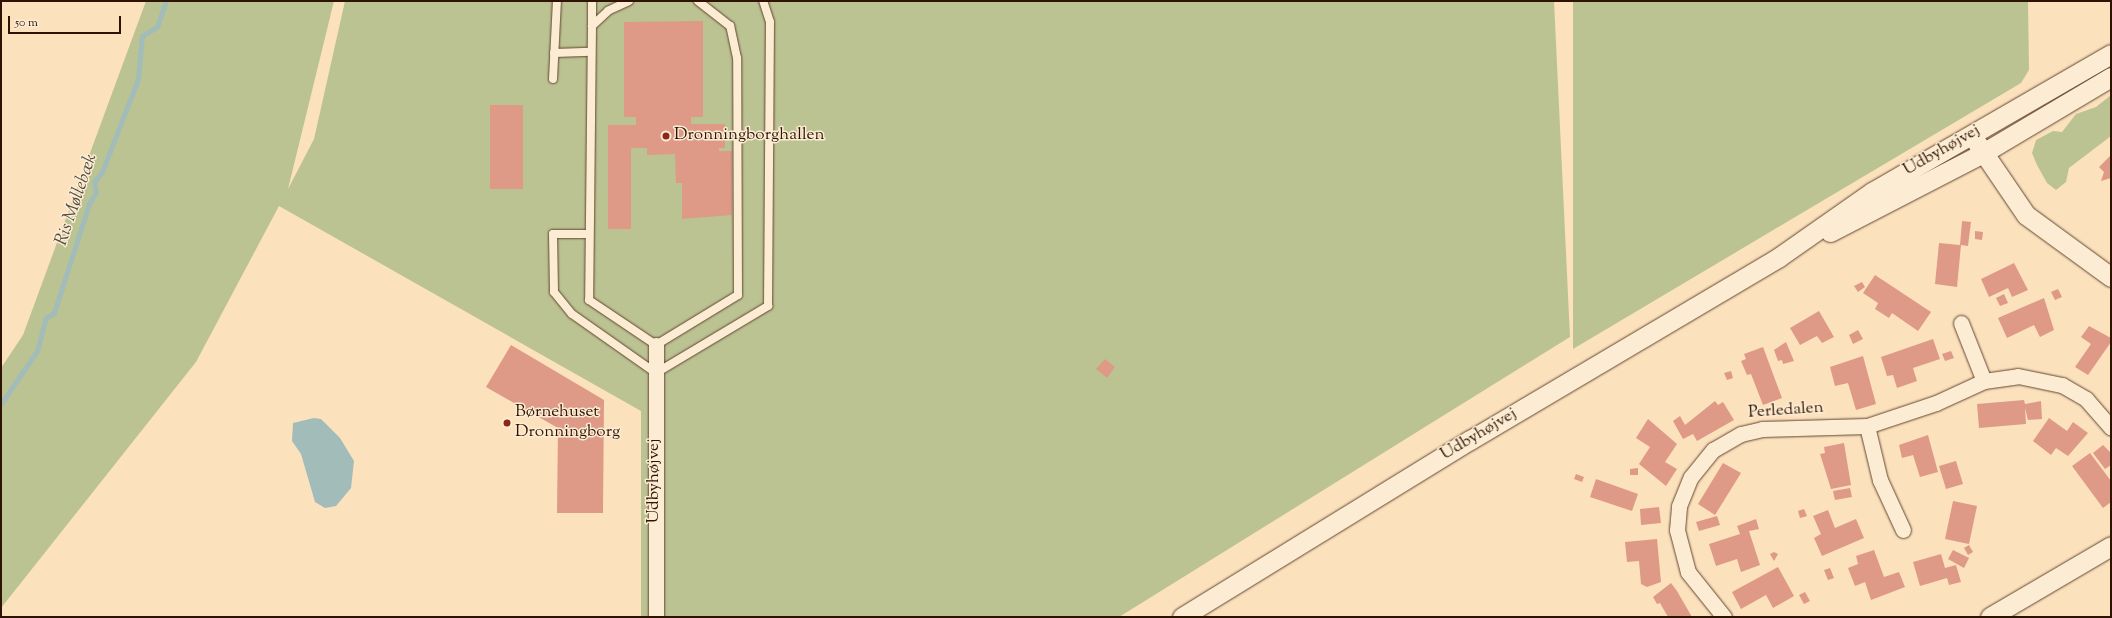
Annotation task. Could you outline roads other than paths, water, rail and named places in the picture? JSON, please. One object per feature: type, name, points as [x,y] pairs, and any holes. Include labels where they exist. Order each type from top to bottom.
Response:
[{"type":"street","name":"Udbyhøjvej","points":[[1778,257],[1872,192],[1971,133],[2111,54]]},
{"type":"street","name":"Udbyhøjvej","points":[[1182,617],[1470,440],[1778,257],[1983,153],[2111,77]]},
{"type":"street","points":[[1971,133],[2026,215],[2111,277]]},
{"type":"street","points":[[1961,324],[1984,381]]},
{"type":"street","name":"Udbyhøjvej","points":[[656,345],[656,617]]},
{"type":"street","name":"Perledalen","points":[[1724,617],[1688,572],[1677,530],[1679,506],[1702,461],[1725,442],[1762,429],[1867,426],[1936,403],[1984,381],[2031,376],[2062,385],[2086,399],[2111,428]]},
{"type":"street","points":[[1867,426],[1880,480],[1903,530]]},
{"type":"street","points":[[1990,617],[2111,546]]},
{"type":"lane","points":[[553,79],[556,1]]},
{"type":"lane","points":[[592,1],[587,234],[589,300],[656,345],[738,295],[737,58],[730,26],[698,1]]},
{"type":"lane","points":[[592,26],[608,11],[629,1]]},
{"type":"lane","points":[[587,234],[553,234],[554,292],[572,314],[656,374],[768,306],[770,22],[763,1]]},
{"type":"lane","points":[[554,53],[592,52]]},
{"type":"water","points":[[314,418],[321,419],[340,438],[354,461],[351,488],[336,506],[325,508],[315,502],[301,454],[292,441],[293,423]]},
{"type":"waterway","name":"Ris Møllebæk","points":[[1,404],[37,351],[46,318],[54,313],[89,204],[96,193],[94,182],[102,172],[138,79],[142,36],[157,27],[166,1]]},
{"type":"place","name":"Dronningborghallen","points":[[666,136]]},
{"type":"place","name":"Børnehuset Dronningborg","points":[[507,423]]}]
